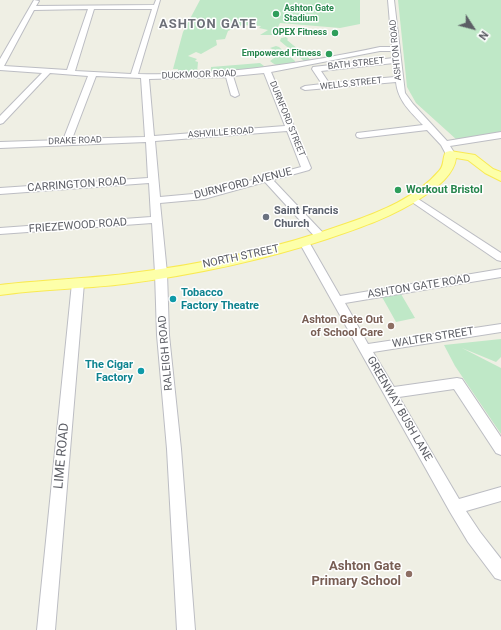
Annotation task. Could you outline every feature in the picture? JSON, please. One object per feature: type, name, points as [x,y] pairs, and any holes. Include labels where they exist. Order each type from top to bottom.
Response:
[{"type":"main road","points":[[448,149],[471,157],[489,171],[501,177]]},
{"type":"main road","name":"NORTH STREET","points":[[0,290],[78,283],[161,273],[245,258],[321,237],[385,213],[412,198],[431,184],[446,170],[450,163],[448,149]]},
{"type":"street","points":[[0,67],[36,0]]},
{"type":"street","points":[[134,76],[158,0]]},
{"type":"street","name":"ASHTON ROAD","points":[[391,0],[398,79],[402,96],[448,149]]},
{"type":"street","points":[[70,73],[92,7]]},
{"type":"street","points":[[32,8],[155,7]]},
{"type":"street","name":"DUCKMOOR ROAD","points":[[0,67],[145,77],[229,75],[267,71],[380,50],[396,49]]},
{"type":"street","name":"BATH STREET","points":[[327,86],[316,69],[397,60]]},
{"type":"street","points":[[0,121],[48,71]]},
{"type":"street","name":"DURNFORD STREET","points":[[267,71],[306,168]]},
{"type":"street","points":[[67,142],[94,74]]},
{"type":"street","points":[[229,75],[235,95]]},
{"type":"street","name":"RALEIGH ROAD","points":[[145,77],[161,273],[163,335],[174,449],[186,630]]},
{"type":"street","name":"WELLS STREET","points":[[305,88],[398,79]]},
{"type":"street","points":[[360,135],[429,126]]},
{"type":"street","name":"ASHVILLE ROAD","points":[[150,138],[291,128]]},
{"type":"street","points":[[448,149],[501,135]]},
{"type":"street","name":"DRAKE ROAD","points":[[0,145],[150,138]]},
{"type":"street","name":"DURNFORD AVENUE","points":[[155,200],[200,197],[306,168]]},
{"type":"street","points":[[268,179],[321,237]]},
{"type":"street","name":"CARRINGTON ROAD","points":[[0,191],[154,180]]},
{"type":"street","points":[[412,198],[501,258]]},
{"type":"street","name":"FRIEZEWOOD ROAD","points":[[0,231],[156,220]]},
{"type":"street","name":"GREENWAY BUSH LANE","points":[[304,242],[455,508],[474,537],[501,572]]},
{"type":"street","name":"ASHTON GATE ROAD","points":[[338,300],[501,273]]},
{"type":"street","name":"LIME ROAD","points":[[46,630],[78,283]]},
{"type":"street","name":"WALTER STREET","points":[[364,349],[501,328]]},
{"type":"street","points":[[390,393],[457,383],[501,449]]},
{"type":"street","points":[[455,508],[501,494]]},
{"type":"green space","name":"Ashton Gate Stadium","points":[[200,0],[360,0],[360,24],[340,28],[280,23],[274,35],[260,35],[268,30],[259,28],[261,26],[242,25],[228,31],[225,39],[216,40],[217,45],[201,54],[196,52],[188,56],[197,59],[195,61],[198,62],[197,73],[177,73],[178,69],[173,69],[183,32]]},
{"type":"green space","points":[[398,0],[501,0],[501,132],[457,140],[416,103],[407,87]]},
{"type":"green space","points":[[286,37],[288,39],[287,40],[311,60],[304,61],[280,41],[281,38]]},
{"type":"green space","points":[[276,46],[295,61],[295,63],[275,65],[270,61],[281,53],[270,48]]},
{"type":"green space","points":[[260,63],[264,66],[262,68],[211,71],[211,67]]},
{"type":"green space","points":[[401,294],[415,318],[396,322],[382,297]]},
{"type":"green space","points":[[501,339],[501,357],[496,362],[462,348],[501,368],[501,434],[455,366],[444,345]]},
{"type":"place","name":"Ashton Gate Stadium","points":[[276,14]]},
{"type":"place","name":"OPEX Fitness","points":[[335,33]]},
{"type":"place","name":"Empowered Fitness","points":[[329,54]]},
{"type":"place","name":"Workout Bristol","points":[[398,190]]},
{"type":"place","name":"Saint Francis Church","points":[[266,217]]},
{"type":"place","name":"Tobacco Factory Theatre","points":[[173,299]]},
{"type":"place","name":"Ashton Gate Out of School Care","points":[[391,326]]},
{"type":"place","name":"The Cigar Factory","points":[[141,371]]},
{"type":"place","name":"Ashton Gate Primary School","points":[[409,574]]},
{"type":"district","name":"ASHTON GATE","points":[[208,25]]}]
